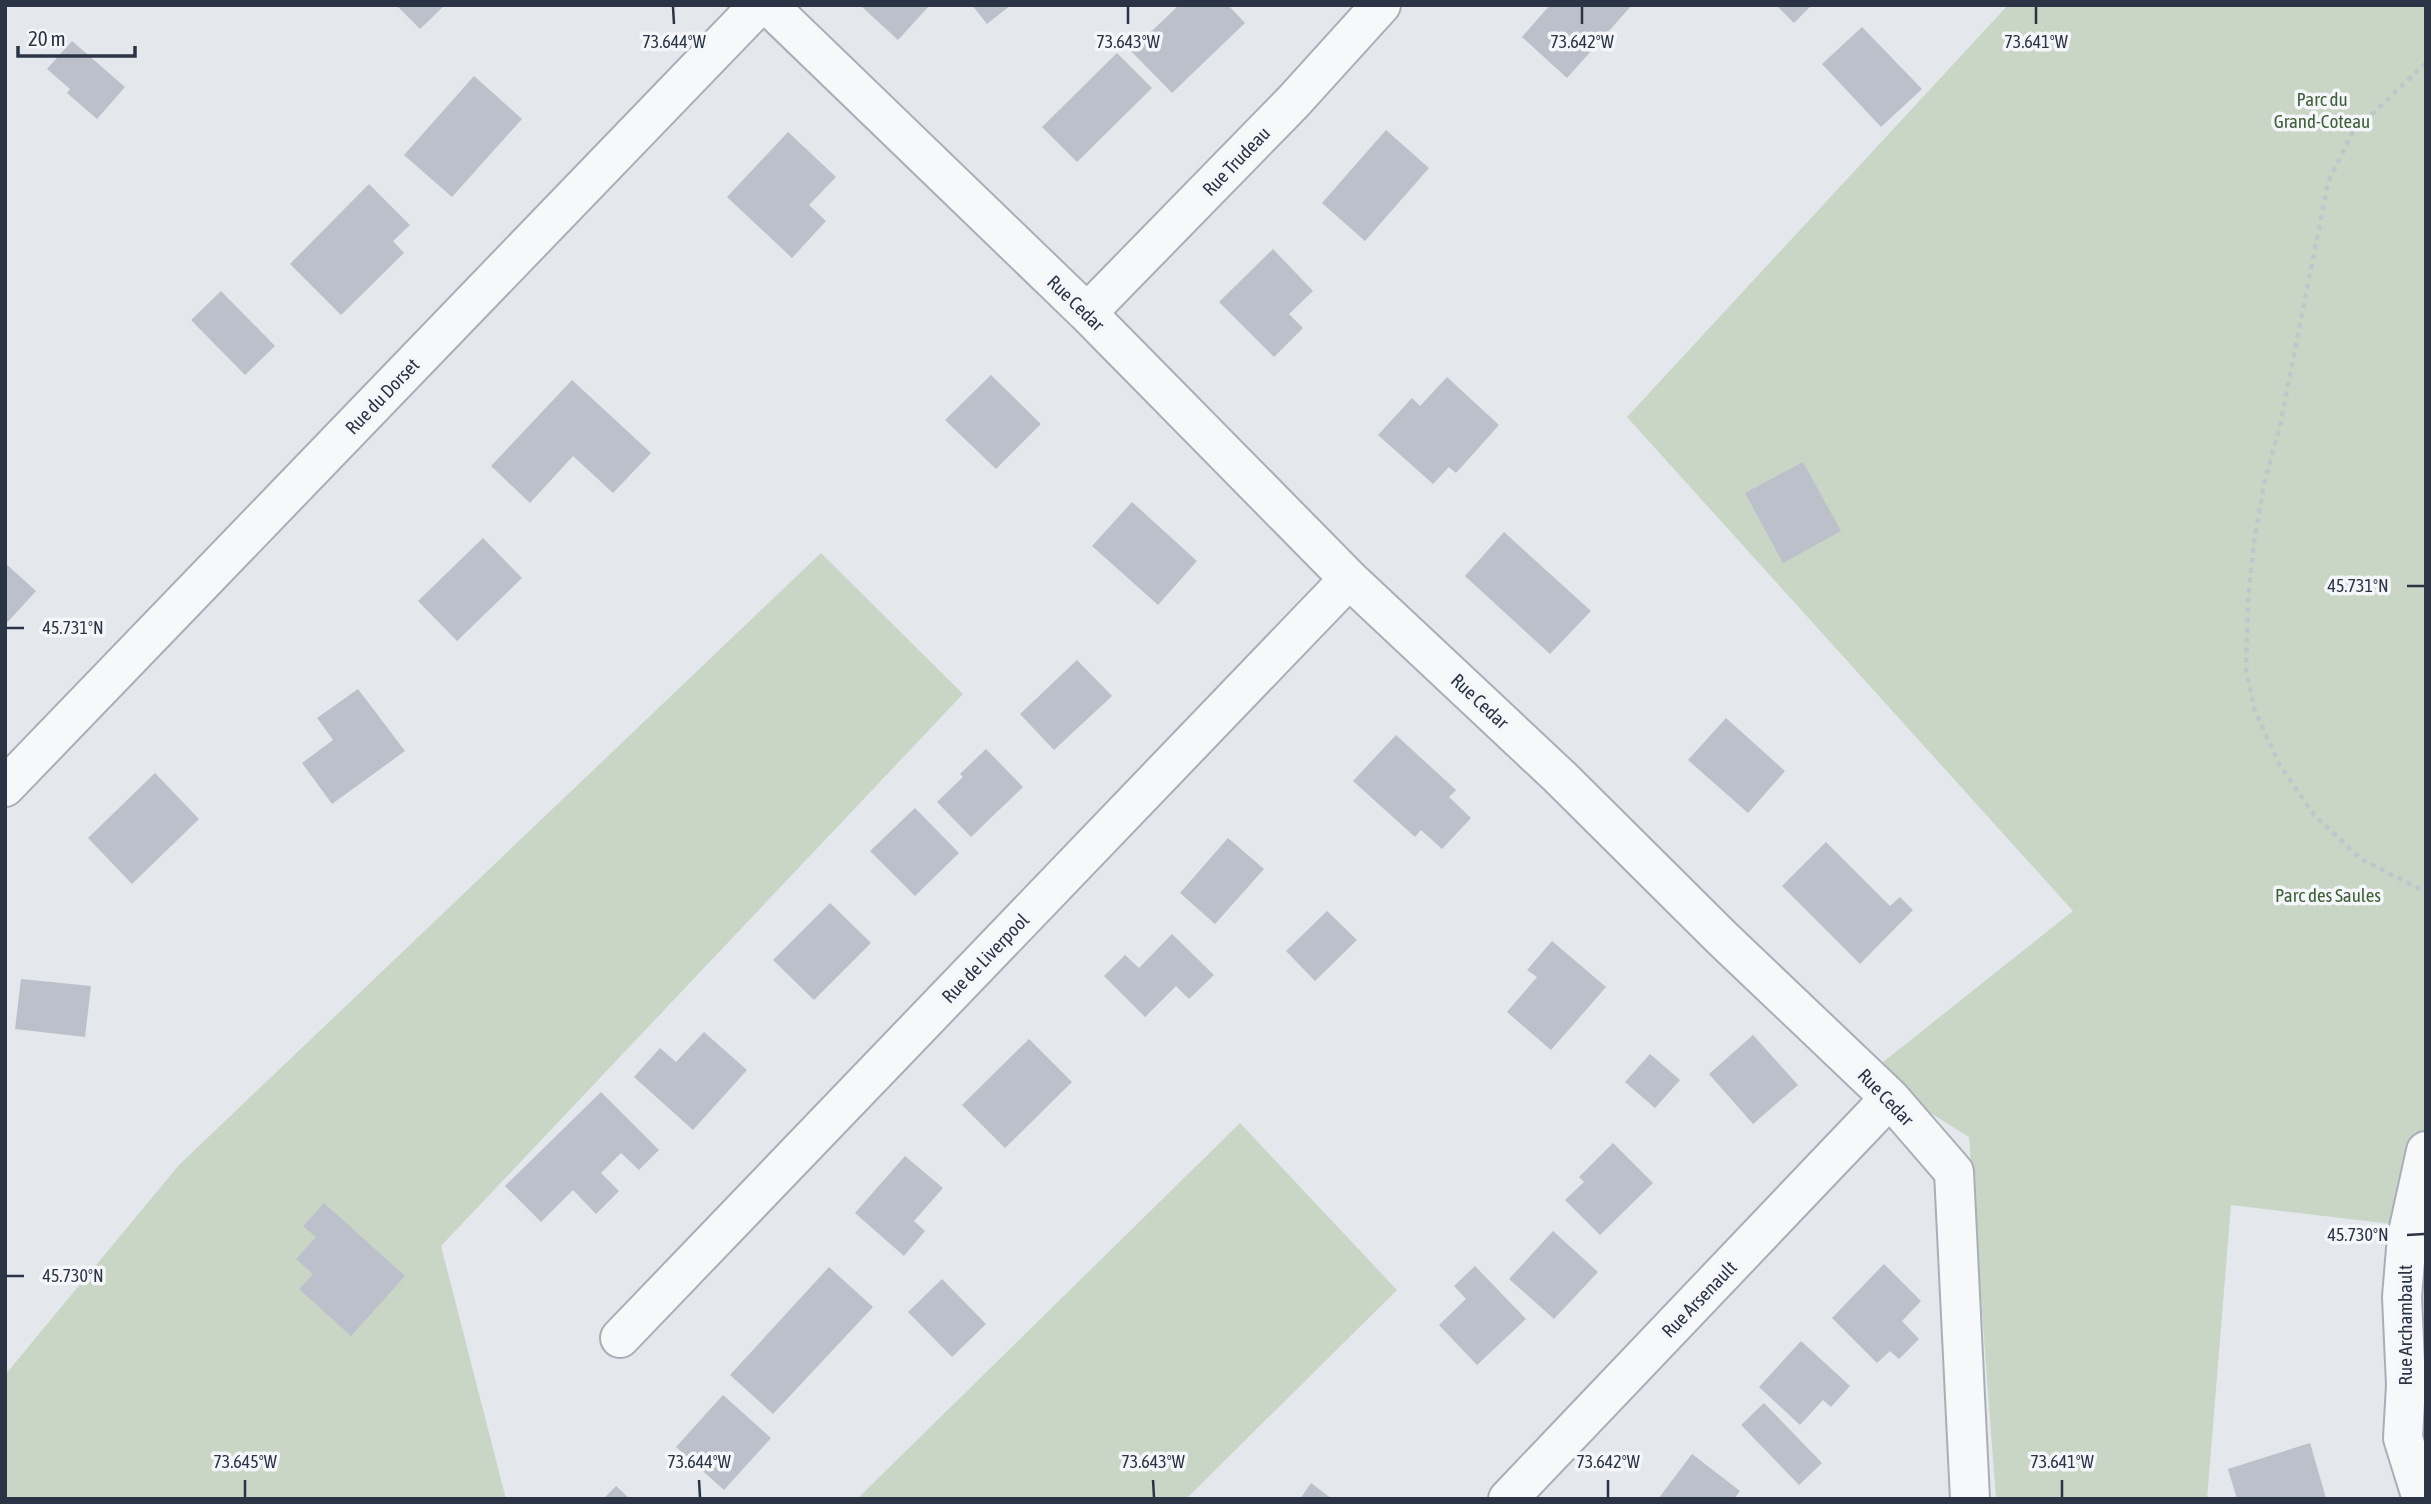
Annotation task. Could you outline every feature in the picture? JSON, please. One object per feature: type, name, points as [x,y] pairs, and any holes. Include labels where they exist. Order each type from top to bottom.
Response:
[{"type":"street","name":"Rue du Dorset","points":[[5,787],[760,5]]},
{"type":"street","name":"Rue Cedar","points":[[768,5],[1087,313],[1349,579],[1560,777],[1723,939],[1890,1098],[1954,1172],[1970,1499]]},
{"type":"street","name":"Rue Trudeau","points":[[1087,313],[1293,102],[1381,5]]},
{"type":"street","name":"Rue de Liverpool","points":[[620,1338],[1349,579]]},
{"type":"street","name":"Rue Arsenault","points":[[1508,1499],[1890,1098]]},
{"type":"street","name":"Rue Archambault","points":[[2422,1499],[2403,1438],[2406,1385],[2402,1297],[2407,1237],[2426,1151]]},
{"type":"path","points":[[2426,63],[2353,132],[2328,182],[2280,426],[2260,507],[2248,599],[2246,669],[2254,708],[2279,764],[2314,815],[2361,859],[2426,892]]},
{"type":"green space","points":[[2008,5],[2426,5],[2426,1310],[2415,1308],[2400,1225],[2231,1205],[2207,1499],[1996,1499],[1969,1137],[1868,1074],[2073,911],[1627,417]]},
{"type":"green space","points":[[821,553],[963,694],[441,1246],[506,1499],[5,1499],[5,1375],[179,1165]]},
{"type":"green space","points":[[1240,1123],[1397,1290],[1186,1499],[857,1499]]},
{"type":"building","points":[[396,5],[445,5],[420,29]]},
{"type":"building","points":[[860,5],[930,5],[898,40]]},
{"type":"building","points":[[972,5],[1011,5],[987,24]]},
{"type":"building","points":[[1179,5],[1228,5],[1245,23],[1172,93],[1131,51]]},
{"type":"building","points":[[1550,5],[1632,5],[1567,78],[1522,37]]},
{"type":"building","points":[[1776,5],[1812,5],[1794,23]]},
{"type":"building","points":[[1862,27],[1922,89],[1881,127],[1822,64]]},
{"type":"building","points":[[72,41],[125,87],[97,119],[67,93],[70,89],[47,69]]},
{"type":"building","points":[[1117,53],[1152,88],[1077,162],[1042,127]]},
{"type":"building","points":[[474,76],[522,119],[452,197],[404,155]]},
{"type":"building","points":[[1386,130],[1429,168],[1365,241],[1322,203]]},
{"type":"building","points":[[788,132],[836,177],[809,205],[826,221],[792,258],[727,197]]},
{"type":"building","points":[[369,184],[410,225],[393,241],[404,253],[341,315],[290,264]]},
{"type":"building","points":[[1273,249],[1313,291],[1289,314],[1303,328],[1274,357],[1219,302]]},
{"type":"building","points":[[221,291],[275,346],[245,375],[191,320]]},
{"type":"building","points":[[991,375],[1041,424],[996,469],[945,420]]},
{"type":"building","points":[[1447,377],[1499,425],[1456,473],[1449,467],[1433,484],[1378,435],[1412,398],[1420,406]]},
{"type":"building","points":[[572,380],[651,453],[613,493],[573,456],[530,503],[491,466]]},
{"type":"building","points":[[1803,462],[1841,531],[1783,563],[1745,493]]},
{"type":"building","points":[[1132,502],[1197,561],[1158,605],[1092,546]]},
{"type":"building","points":[[1504,532],[1591,611],[1550,654],[1465,576]]},
{"type":"building","points":[[483,538],[522,578],[457,641],[418,601]]},
{"type":"building","points":[[5,563],[36,591],[5,625]]},
{"type":"building","points":[[1077,660],[1112,696],[1054,750],[1020,714]]},
{"type":"building","points":[[358,689],[405,751],[332,804],[302,763],[333,740],[317,718]]},
{"type":"building","points":[[1726,718],[1785,771],[1748,813],[1688,760]]},
{"type":"building","points":[[1396,735],[1456,790],[1449,797],[1471,818],[1442,849],[1421,830],[1415,837],[1353,781]]},
{"type":"building","points":[[986,749],[1023,787],[971,837],[937,802],[963,777],[960,774]]},
{"type":"building","points":[[155,773],[199,819],[132,884],[88,838]]},
{"type":"building","points":[[915,808],[959,853],[915,896],[870,851]]},
{"type":"building","points":[[1228,838],[1264,869],[1215,924],[1180,893]]},
{"type":"building","points":[[1826,842],[1890,906],[1900,897],[1913,910],[1860,964],[1782,886]]},
{"type":"building","points":[[830,903],[871,943],[814,1000],[773,960]]},
{"type":"building","points":[[1327,911],[1357,940],[1315,981],[1286,951]]},
{"type":"building","points":[[1172,934],[1214,975],[1189,999],[1176,986],[1145,1017],[1104,976],[1125,955],[1139,968]]},
{"type":"building","points":[[1552,941],[1606,987],[1551,1050],[1507,1012],[1537,977],[1527,970]]},
{"type":"building","points":[[21,979],[91,986],[85,1037],[15,1029]]},
{"type":"building","points":[[704,1032],[747,1070],[693,1130],[634,1077],[660,1048],[676,1062]]},
{"type":"building","points":[[1753,1035],[1798,1085],[1753,1124],[1709,1074]]},
{"type":"building","points":[[1029,1039],[1072,1082],[1005,1148],[962,1105]]},
{"type":"building","points":[[1650,1054],[1680,1080],[1655,1108],[1625,1082]]},
{"type":"building","points":[[601,1092],[659,1150],[639,1170],[621,1153],[601,1173],[619,1191],[596,1214],[573,1190],[541,1222],[505,1186]]},
{"type":"building","points":[[1613,1143],[1653,1183],[1600,1235],[1565,1200],[1584,1182],[1579,1177]]},
{"type":"building","points":[[905,1156],[943,1188],[914,1221],[925,1231],[904,1256],[855,1213]]},
{"type":"building","points":[[324,1203],[405,1276],[351,1336],[299,1289],[313,1274],[296,1259],[316,1237],[303,1226]]},
{"type":"building","points":[[1553,1231],[1598,1272],[1554,1319],[1509,1279]]},
{"type":"building","points":[[1884,1264],[1921,1301],[1902,1321],[1919,1339],[1899,1359],[1890,1351],[1877,1363],[1832,1318]]},
{"type":"building","points":[[1475,1266],[1526,1319],[1477,1365],[1439,1325],[1466,1299],[1454,1286]]},
{"type":"building","points":[[829,1267],[873,1307],[773,1414],[730,1375]]},
{"type":"building","points":[[942,1279],[986,1324],[952,1357],[908,1312]]},
{"type":"building","points":[[1801,1341],[1850,1386],[1831,1407],[1823,1400],[1800,1425],[1759,1387]]},
{"type":"building","points":[[723,1395],[771,1438],[724,1490],[676,1447]]},
{"type":"building","points":[[1764,1403],[1822,1463],[1799,1485],[1741,1425]]},
{"type":"building","points":[[2310,1443],[2326,1498],[2237,1499],[2228,1469]]},
{"type":"building","points":[[1692,1454],[1740,1491],[1734,1499],[1658,1499]]},
{"type":"building","points":[[1311,1483],[1332,1499],[1300,1499]]},
{"type":"building","points":[[616,1486],[630,1499],[603,1499]]},
{"type":"park label","name":"Parc du Grand-Coteau","points":[[2322,110]]},
{"type":"park label","name":"Parc des Saules","points":[[2328,895]]}]
